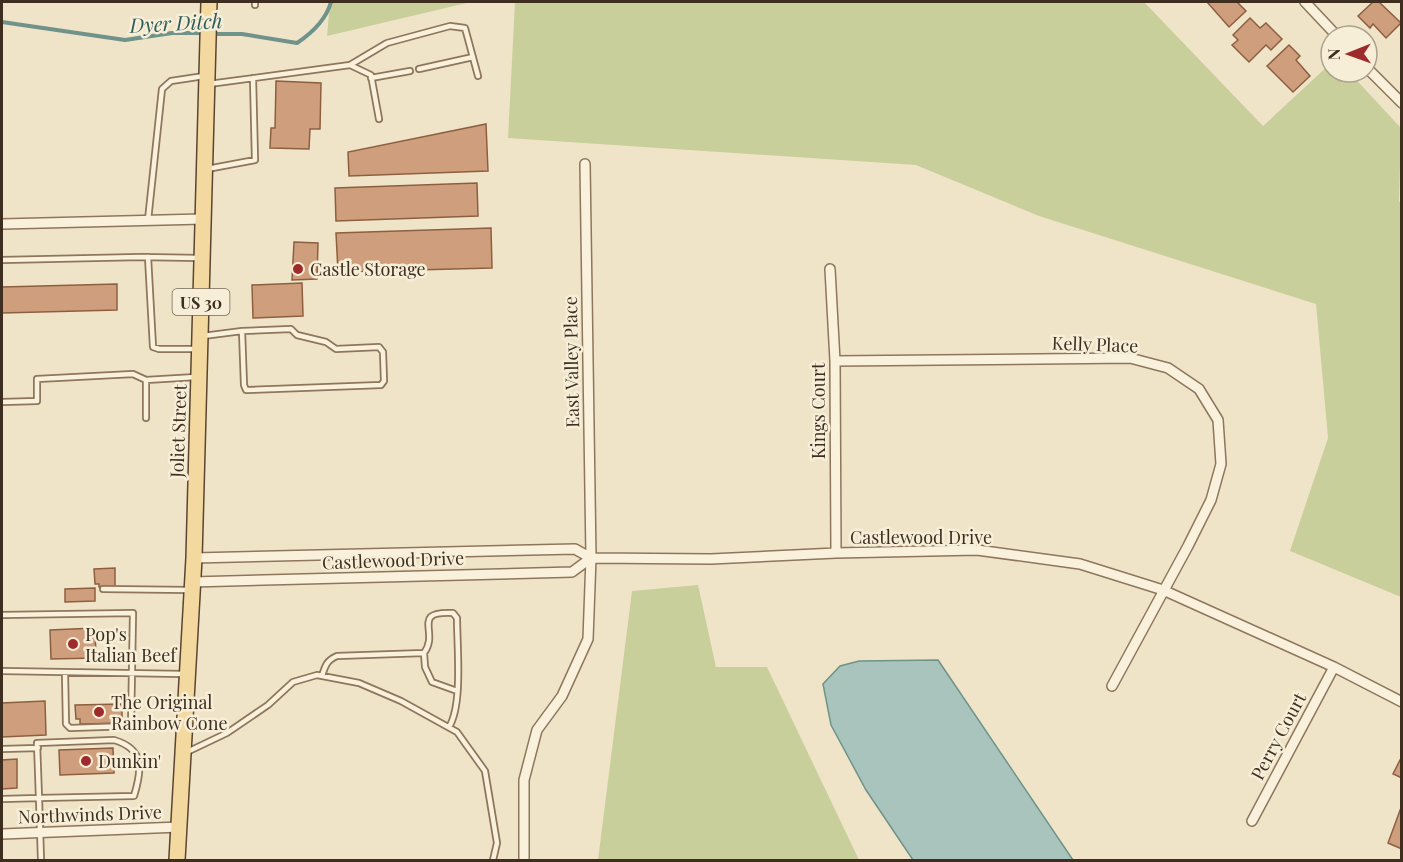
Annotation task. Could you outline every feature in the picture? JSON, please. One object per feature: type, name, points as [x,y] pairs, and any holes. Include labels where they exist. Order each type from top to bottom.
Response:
[{"type":"main road","name":"Joliet Street","points":[[177,861],[194,558],[209,2]]},
{"type":"street","points":[[1305,2],[1326,24]]},
{"type":"street","points":[[1379,80],[1401,103]]},
{"type":"street","name":"East Valley Place","points":[[524,861],[524,780],[537,730],[562,696],[588,639],[591,558],[585,164]]},
{"type":"street","points":[[2,224],[203,219]]},
{"type":"street","name":"Kings Court","points":[[830,269],[834,361],[836,553]]},
{"type":"street","name":"Kelly Place","points":[[834,361],[1130,358],[1168,368],[1199,389],[1218,420],[1221,464],[1211,500],[1112,686]]},
{"type":"street","name":"Castlewood Drive","points":[[194,558],[575,549],[591,558],[711,560],[836,553],[977,550],[1080,564],[1163,590],[1334,668],[1401,702]]},
{"type":"street","name":"Castlewood Drive","points":[[192,586],[572,572],[591,558]]},
{"type":"street","name":"Perry Court","points":[[1252,821],[1334,668]]},
{"type":"street","name":"Northwinds Drive","points":[[2,834],[180,827]]},
{"type":"lane","points":[[148,220],[162,89],[171,81],[253,78],[350,65],[387,43],[450,26],[465,28],[478,76]]},
{"type":"lane","points":[[419,69],[473,57]]},
{"type":"lane","points":[[350,65],[371,75],[378,119]]},
{"type":"lane","points":[[371,78],[410,71]]},
{"type":"lane","points":[[204,170],[255,160],[253,78]]},
{"type":"lane","points":[[148,257],[153,347],[159,350],[200,343],[242,331],[291,329],[297,335],[326,342],[336,349],[379,347],[383,352],[384,381],[381,385],[246,390],[242,331]]},
{"type":"lane","points":[[2,260],[202,258]]},
{"type":"lane","points":[[2,402],[37,401],[37,379],[133,374],[146,380],[199,377]]},
{"type":"lane","points":[[146,380],[146,418]]},
{"type":"lane","points":[[103,589],[192,586]]},
{"type":"lane","points":[[448,727],[454,718],[457,691],[457,618],[453,613],[433,614],[429,618],[428,648],[424,653],[428,676],[432,682],[457,691]]},
{"type":"lane","points":[[2,615],[133,614],[131,726],[70,728],[66,724],[65,673]]},
{"type":"lane","points":[[322,676],[326,664],[337,656],[424,653]]},
{"type":"lane","points":[[2,671],[187,674]]},
{"type":"lane","points":[[183,754],[227,733],[268,705],[293,682],[317,675],[359,683],[400,701],[457,732],[485,771],[497,843],[493,861]]},
{"type":"lane","points":[[2,748],[114,740],[122,742],[136,752],[139,760],[138,783],[134,796],[2,799]]},
{"type":"lane","points":[[37,745],[41,861]]},
{"type":"green space","points":[[330,2],[471,2],[327,36]]},
{"type":"green space","points":[[515,2],[1144,2],[1263,126],[1319,74],[1319,84],[1360,84],[1401,128],[1399,202],[1402,202],[1401,597],[1290,551],[1328,438],[1316,304],[1039,216],[916,165],[508,138]]},
{"type":"green space","points":[[698,585],[716,667],[767,667],[859,860],[598,860],[632,591]]},
{"type":"water","points":[[938,660],[1073,860],[913,860],[866,790],[831,725],[823,684],[840,666],[859,661]]},
{"type":"building","points":[[1207,2],[1237,2],[1246,11],[1229,27]]},
{"type":"building","points":[[1373,2],[1379,2],[1401,23],[1386,38],[1379,30],[1379,24],[1366,24],[1358,16]]},
{"type":"building","points":[[1250,18],[1260,28],[1266,23],[1282,39],[1271,50],[1266,45],[1249,62],[1232,45],[1238,40],[1233,35]]},
{"type":"building","points":[[1289,45],[1300,56],[1296,60],[1310,76],[1293,92],[1267,66]]},
{"type":"building","points":[[276,81],[321,83],[320,129],[310,129],[309,149],[270,148],[271,128],[275,128]]},
{"type":"building","points":[[486,124],[488,171],[349,176],[348,152]]},
{"type":"building","points":[[477,183],[478,216],[336,221],[335,188]]},
{"type":"building","points":[[491,228],[492,268],[338,272],[336,233]]},
{"type":"building","points":[[294,242],[318,243],[317,279],[292,280]]},
{"type":"building","points":[[302,283],[303,316],[253,318],[252,285]]},
{"type":"building","points":[[117,284],[117,310],[2,313],[2,287]]},
{"type":"building","points":[[115,568],[115,587],[99,587],[99,584],[95,584],[94,569]]},
{"type":"building","points":[[95,588],[95,601],[65,602],[65,589]]},
{"type":"building","name":"Pop's Italian Beef","points":[[95,628],[96,658],[51,659],[50,630]]},
{"type":"building","points":[[45,701],[46,735],[2,737],[2,703]]},
{"type":"building","name":"The Original Rainbow Cone","points":[[122,704],[122,723],[80,724],[80,719],[76,719],[75,705]]},
{"type":"building","name":"Dunkin'","points":[[113,748],[114,773],[60,775],[59,750]]},
{"type":"building","points":[[1402,756],[1402,778],[1393,774]]},
{"type":"building","points":[[17,759],[17,788],[2,789],[2,760]]},
{"type":"building","points":[[1402,805],[1402,849],[1388,843]]},
{"type":"waterway","name":"Dyer Ditch","points":[[212,34],[242,34],[297,43],[318,26],[331,2]]},
{"type":"waterway","name":"Dyer Ditch","points":[[2,22],[125,40],[172,33],[205,33]]},
{"type":"place","name":"Castle Storage","points":[[298,269]]},
{"type":"place","name":"Pop's Italian Beef","points":[[73,644]]},
{"type":"place","name":"The Original Rainbow Cone","points":[[99,712]]},
{"type":"place","name":"Dunkin'","points":[[86,761]]}]
